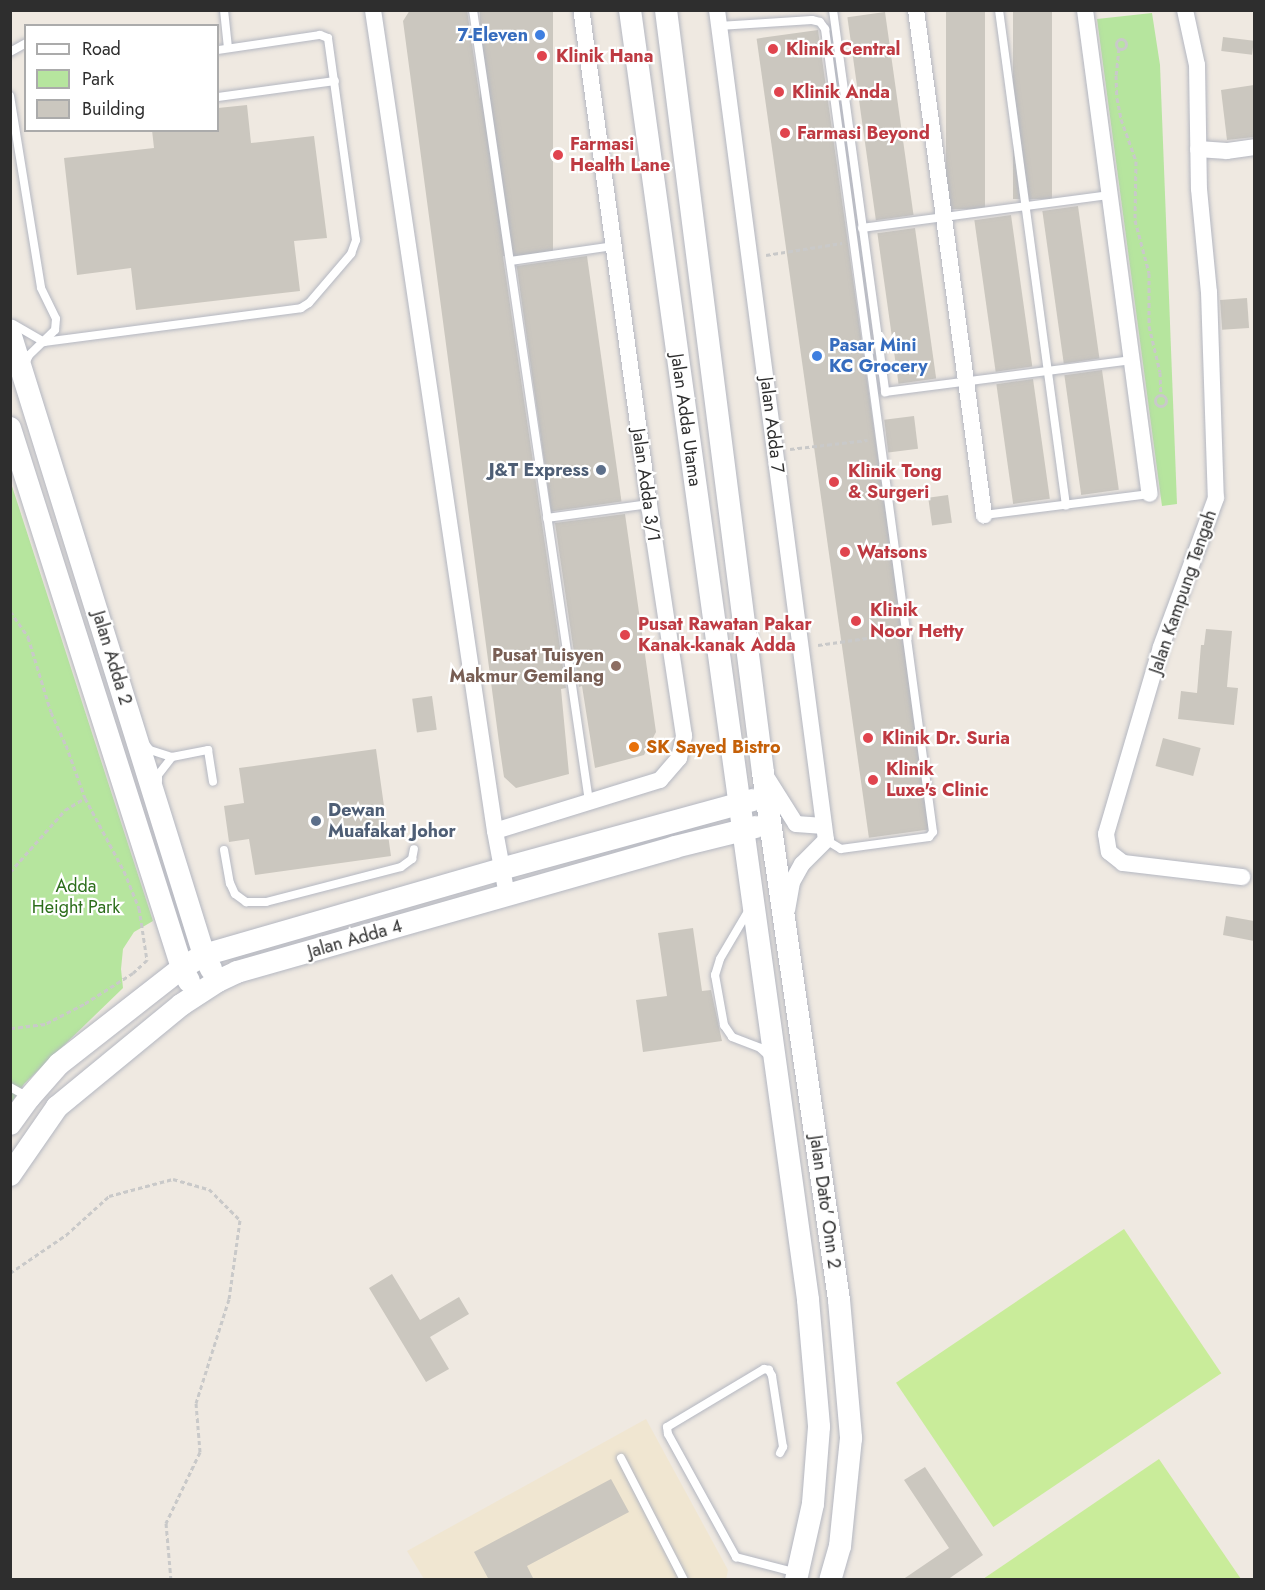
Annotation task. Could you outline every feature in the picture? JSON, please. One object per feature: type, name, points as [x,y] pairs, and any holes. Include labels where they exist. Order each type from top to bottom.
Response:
[{"type":"main road","name":"Jalan Adda Utama","points":[[630,10],[742,830]]},
{"type":"main road","name":"Jalan Adda Utama","points":[[666,10],[771,825]]},
{"type":"main road","name":"Jalan Adda 2","points":[[10,333],[204,955],[218,981]]},
{"type":"main road","name":"Jalan Adda 2","points":[[10,428],[182,969],[196,993]]},
{"type":"main road","name":"Jalan Adda 4","points":[[10,1124],[20,1092],[182,969],[204,955],[501,869],[766,797]]},
{"type":"main road","name":"Jalan Adda 4","points":[[10,1175],[57,1107],[196,993],[237,972],[742,830],[771,825]]},
{"type":"main road","name":"Jalan Dato' Onn 2","points":[[771,825],[839,1300],[851,1438],[840,1546],[830,1580]]},
{"type":"main road","name":"Jalan Dato' Onn 2","points":[[742,830],[808,1300],[819,1427],[813,1504],[797,1576]]},
{"type":"main road","points":[[183,888],[204,927],[214,936],[230,940],[258,939]]},
{"type":"street","points":[[373,10],[495,831],[507,895]]},
{"type":"street","name":"Jalan Adda 3/1","points":[[495,831],[660,780],[679,758],[684,736],[648,504],[581,10]]},
{"type":"street","points":[[916,10],[984,515]]},
{"type":"street","points":[[1085,10],[1150,494]]},
{"type":"street","name":"Jalan Kampung Tengah","points":[[1185,10],[1197,65],[1199,189],[1209,292],[1216,498],[1161,646],[1106,834],[1109,852],[1123,863],[1242,877]]},
{"type":"street","name":"Jalan Adda 7","points":[[718,18],[825,833]]},
{"type":"street","points":[[1198,149],[1227,151],[1254,147]]},
{"type":"street","points":[[763,772],[796,824],[825,833],[792,882],[784,922]]},
{"type":"lane","points":[[224,10],[228,48]]},
{"type":"lane","points":[[473,10],[589,801]]},
{"type":"lane","points":[[833,10],[885,392],[1132,360]]},
{"type":"lane","points":[[999,10],[1066,505]]},
{"type":"lane","points":[[718,18],[812,20],[820,22],[825,29],[932,836],[841,849],[825,833]]},
{"type":"lane","points":[[10,322],[44,342],[301,308],[309,303],[351,254],[356,240],[328,38],[320,35],[219,50]]},
{"type":"lane","points":[[10,52],[24,44]]},
{"type":"lane","points":[[219,97],[335,81]]},
{"type":"lane","points":[[10,96],[41,288],[56,320],[55,330],[29,355],[23,374]]},
{"type":"lane","points":[[862,228],[1110,195]]},
{"type":"lane","points":[[511,261],[614,246]]},
{"type":"lane","points":[[984,515],[1150,494]]},
{"type":"lane","points":[[547,518],[648,504]]},
{"type":"lane","points":[[114,666],[121,669],[126,678],[144,742],[150,750],[172,756],[208,750],[213,782]]},
{"type":"lane","points":[[168,840],[158,775],[172,756]]},
{"type":"lane","points":[[224,850],[230,883],[235,894],[246,902],[266,902],[401,867],[412,859],[414,849]]},
{"type":"lane","points":[[753,904],[720,959],[715,975],[724,1025],[732,1037],[760,1048],[774,1062]]},
{"type":"lane","points":[[780,1453],[783,1447],[770,1370],[764,1369],[667,1427],[736,1557],[797,1576]]},
{"type":"lane","points":[[621,1458],[684,1580]]},
{"type":"path","points":[[1119,48],[1116,75],[1117,98],[1121,119],[1136,161],[1135,220],[1149,273],[1149,326],[1160,372],[1161,396]]},
{"type":"path","points":[[750,257],[853,242]]},
{"type":"path","points":[[775,451],[881,438]]},
{"type":"path","points":[[10,1023],[11,1028],[45,1024],[84,1004],[133,973],[147,960],[145,936],[135,899],[124,871],[85,798],[66,745],[51,712],[28,637],[11,612]]},
{"type":"path","points":[[801,647],[906,633]]},
{"type":"path","points":[[10,872],[65,810],[85,798]]},
{"type":"path","points":[[10,1273],[66,1235],[109,1197],[173,1179],[209,1189],[240,1220],[229,1299],[196,1403],[200,1452],[166,1523],[171,1580]]},
{"type":"shaded area","points":[[646,1419],[728,1570],[726,1580],[424,1579],[407,1551]]},
{"type":"green space","points":[[1152,13],[1160,65],[1177,504],[1162,506],[1097,19]]},
{"type":"green space","name":"Adda Height Park","points":[[10,480],[153,921],[134,932],[123,949],[121,969],[123,988],[24,1084],[11,1103]]},
{"type":"green space","points":[[1124,1229],[1221,1373],[993,1527],[896,1383]]},
{"type":"green space","points":[[1159,1459],[1241,1579],[983,1579]]},
{"type":"building","points":[[410,10],[467,10],[566,688],[561,689],[569,774],[516,788],[504,777],[500,750],[403,21]]},
{"type":"building","points":[[480,10],[553,10],[553,256],[480,256]]},
{"type":"building","points":[[946,10],[985,10],[985,209],[946,209]]},
{"type":"building","points":[[1013,10],[1052,10],[1052,199],[1013,199]]},
{"type":"building","points":[[885,12],[914,215],[876,220],[847,17]]},
{"type":"building","points":[[818,30],[930,829],[869,838],[757,39]]},
{"type":"building","points":[[1223,37],[1254,41],[1252,55],[1221,51]]},
{"type":"building","points":[[1254,85],[1254,137],[1227,140],[1221,90]]},
{"type":"building","points":[[247,105],[251,143],[314,136],[327,238],[294,241],[300,291],[136,310],[131,268],[77,275],[64,158],[154,148],[152,132],[219,132],[219,108]]},
{"type":"building","points":[[1078,206],[1099,359],[1064,364],[1042,211]]},
{"type":"building","points":[[1011,215],[1032,367],[996,372],[974,220]]},
{"type":"building","points":[[915,228],[936,379],[899,384],[877,233]]},
{"type":"building","points":[[587,256],[622,502],[551,511],[517,266]]},
{"type":"building","points":[[1247,298],[1249,328],[1222,330],[1220,300]]},
{"type":"building","points":[[1102,370],[1119,490],[1081,495],[1064,375]]},
{"type":"building","points":[[1033,379],[1050,499],[1013,504],[996,384]]},
{"type":"building","points":[[914,416],[918,449],[888,452],[884,420]]},
{"type":"building","points":[[948,495],[952,523],[932,526],[928,498]]},
{"type":"building","points":[[625,514],[656,732],[644,755],[595,768],[582,686],[579,687],[555,523]]},
{"type":"building","points":[[1206,629],[1232,631],[1227,687],[1238,688],[1234,725],[1178,719],[1181,691],[1197,693],[1201,645],[1204,645]]},
{"type":"building","points":[[432,696],[437,730],[417,732],[412,699]]},
{"type":"building","points":[[1163,738],[1201,748],[1193,776],[1155,766]]},
{"type":"building","name":"Dewan Muafakat Johor","points":[[376,749],[391,856],[255,875],[249,839],[229,842],[224,806],[244,803],[239,768]]},
{"type":"building","points":[[1226,916],[1254,921],[1254,941],[1223,935]]},
{"type":"building","points":[[693,928],[702,991],[711,990],[722,1041],[643,1052],[636,1000],[667,996],[658,933]]},
{"type":"building","points":[[392,1274],[420,1320],[459,1297],[469,1314],[430,1337],[449,1369],[426,1382],[369,1288]]},
{"type":"building","points":[[925,1467],[983,1555],[947,1580],[902,1580],[949,1548],[904,1480]]},
{"type":"building","points":[[611,1479],[629,1512],[527,1566],[534,1580],[489,1580],[474,1552]]},
{"type":"place","name":"7-Eleven","points":[[540,35]]},
{"type":"place","name":"Klinik Central","points":[[773,49]]},
{"type":"place","name":"Klinik Hana","points":[[542,56]]},
{"type":"place","name":"Klinik Anda","points":[[779,92]]},
{"type":"place","name":"Farmasi Beyond","points":[[785,133]]},
{"type":"place","name":"Farmasi Health Lane","points":[[558,155]]},
{"type":"place","name":"Pasar Mini KC Grocery","points":[[817,356]]},
{"type":"place","name":"J&T Express","points":[[601,470]]},
{"type":"place","name":"Klinik Tong & Surgeri","points":[[834,482]]},
{"type":"place","name":"Watsons","points":[[845,552]]},
{"type":"place","name":"Klinik Noor Hetty","points":[[856,621]]},
{"type":"place","name":"Pusat Rawatan Pakar Kanak-kanak Adda","points":[[625,635]]},
{"type":"place","name":"Pusat Tuisyen Makmur Gemilang","points":[[616,666]]},
{"type":"place","name":"Klinik Dr. Suria","points":[[868,738]]},
{"type":"place","name":"SK Sayed Bistro","points":[[634,747]]},
{"type":"place","name":"Klinik Luxe's Clinic","points":[[873,780]]},
{"type":"place","name":"Dewan Muafakat Johor","points":[[316,821]]}]
